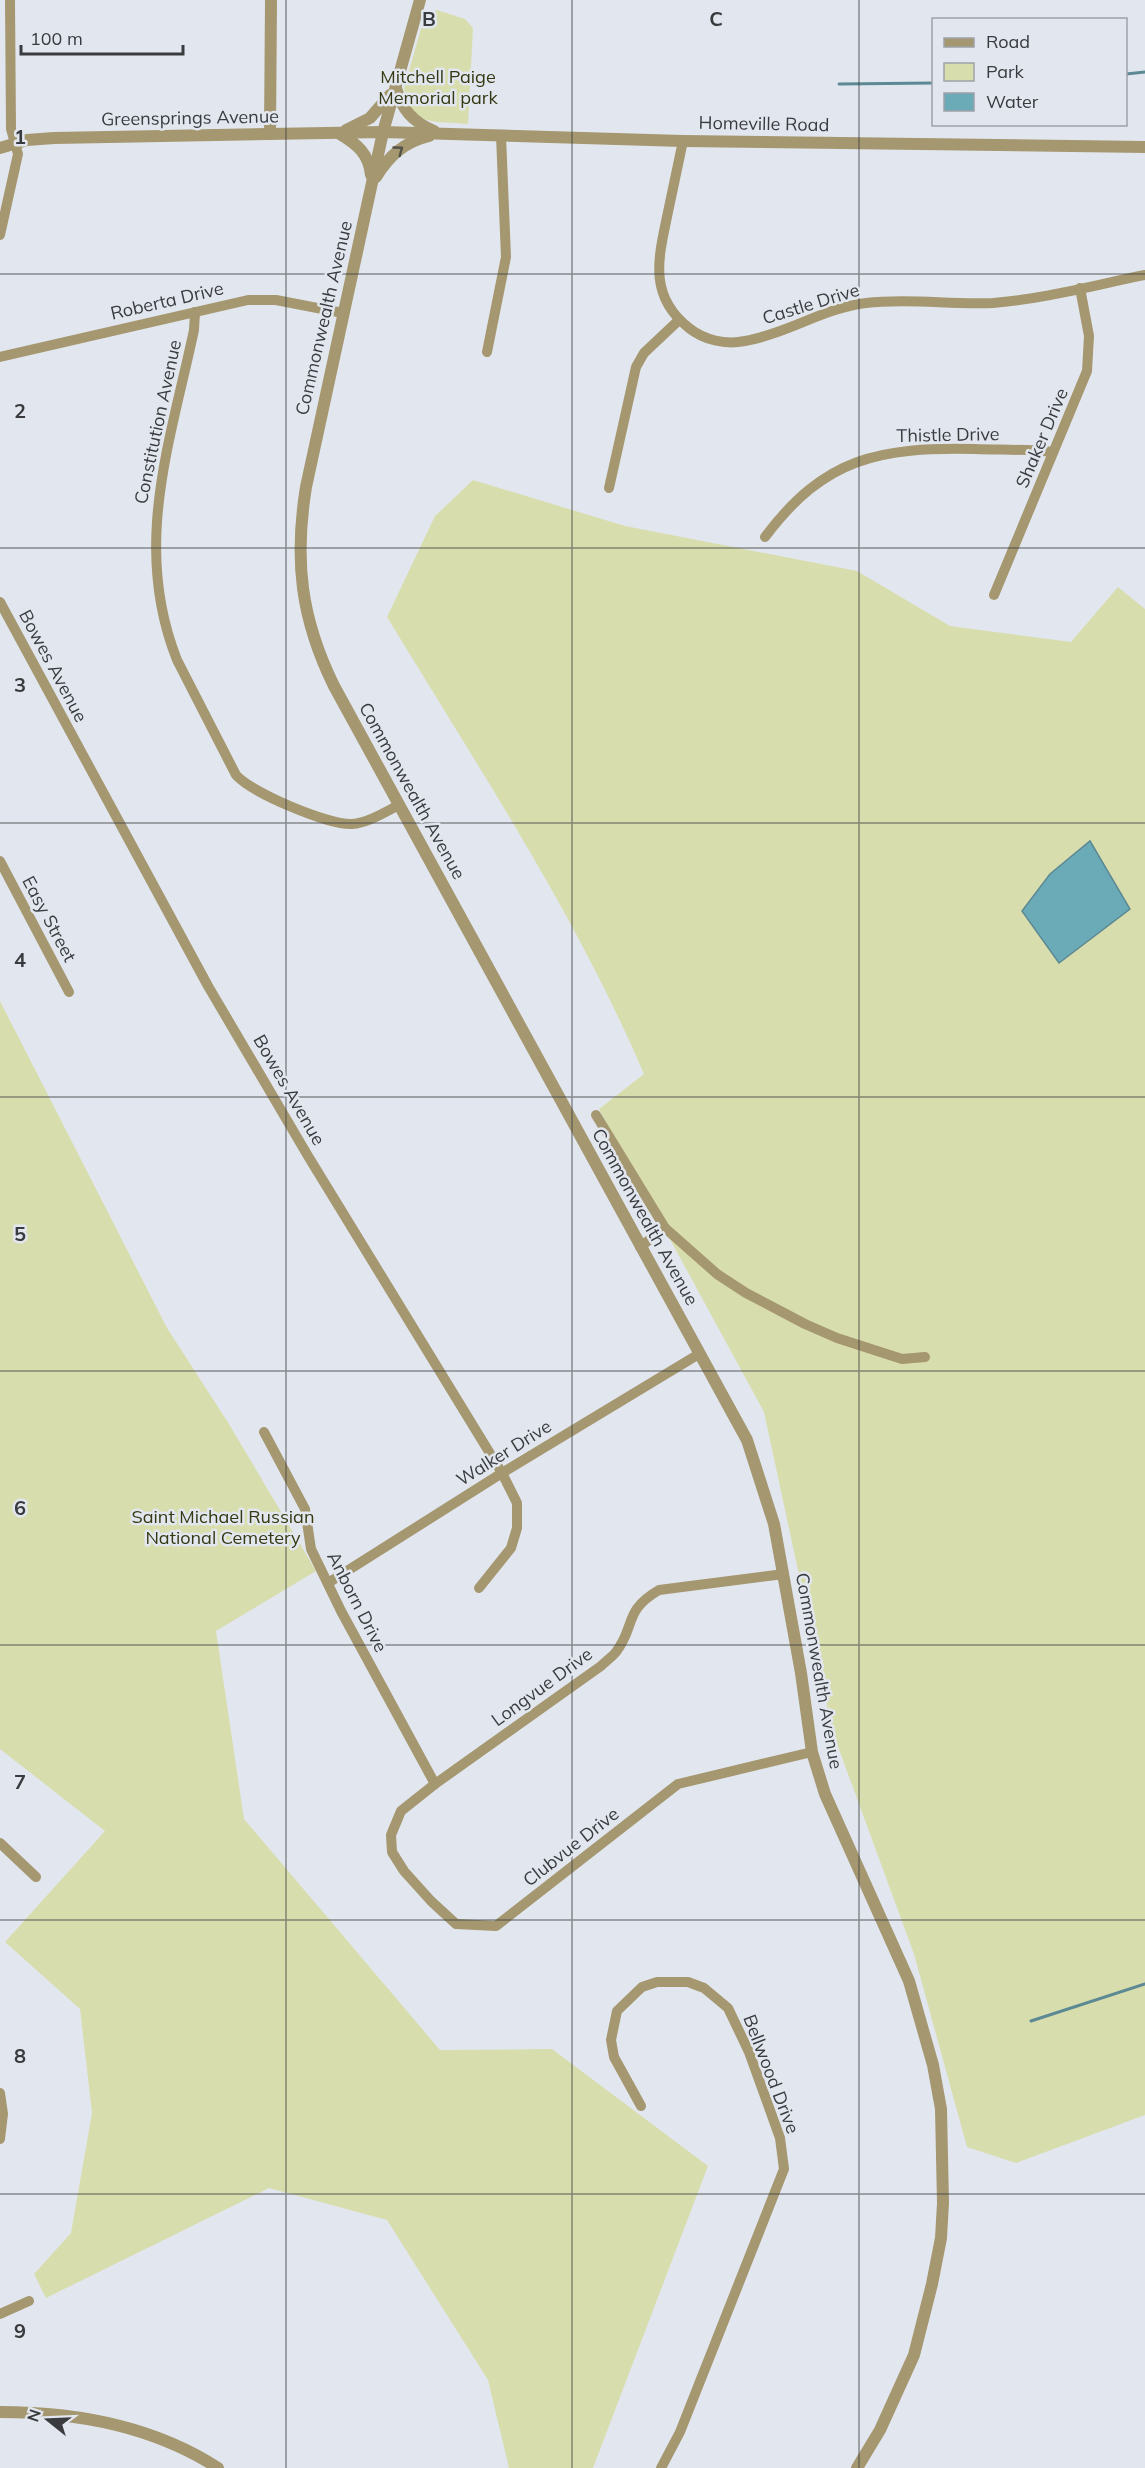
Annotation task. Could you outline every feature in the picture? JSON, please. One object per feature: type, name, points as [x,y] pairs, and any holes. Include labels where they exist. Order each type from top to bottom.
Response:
[{"type":"street","points":[[0,235],[17,161],[11,129],[10,0]]},
{"type":"street","points":[[270,134],[272,0]]},
{"type":"street","name":"Commonwealth Avenue","points":[[420,0],[383,132],[303,502],[300,539],[302,592],[308,623],[320,657],[747,1440],[774,1524],[812,1752],[825,1794],[909,1981],[933,2065],[941,2109],[944,2203],[941,2238],[932,2284],[914,2355],[880,2430],[857,2468]]},
{"type":"street","points":[[372,183],[367,156],[358,146],[339,133],[370,118],[396,87]]},
{"type":"street","points":[[396,87],[400,102],[408,114],[418,123],[439,134]]},
{"type":"street","name":"Greensprings Avenue","points":[[0,148],[15,142],[54,138],[383,132]]},
{"type":"street","name":"Homeville Road","points":[[383,132],[683,141],[1145,147]]},
{"type":"street","points":[[372,183],[396,151],[409,143],[439,134]]},
{"type":"street","points":[[487,352],[506,257],[501,136]]},
{"type":"street","name":"Castle Drive","points":[[683,141],[658,265],[661,290],[669,308],[679,320],[702,336],[718,341],[735,342],[759,338],[858,304],[884,302],[991,303],[1145,275]]},
{"type":"street","name":"Shaker Drive","points":[[994,595],[1083,382],[1089,361],[1089,336],[1080,288]]},
{"type":"street","name":"Roberta Drive","points":[[0,357],[262,299],[291,302],[343,313]]},
{"type":"street","name":"Constitution Avenue","points":[[195,312],[194,330],[160,482],[156,513],[158,593],[170,643],[177,660],[236,775],[249,787],[275,799],[344,823],[364,821],[399,805]]},
{"type":"street","points":[[609,488],[636,367],[645,353],[679,320]]},
{"type":"street","name":"Thistle Drive","points":[[765,537],[785,512],[807,491],[843,468],[870,457],[924,448],[1053,452]]},
{"type":"street","name":"Bowes Avenue","points":[[0,602],[208,986],[308,1156],[502,1473],[517,1503],[517,1528],[511,1548],[479,1588]]},
{"type":"street","name":"Easy Street","points":[[0,861],[69,992]]},
{"type":"street","points":[[596,1115],[665,1228],[717,1274],[746,1293],[837,1338],[902,1359],[925,1356]]},
{"type":"street","points":[[640,1247],[665,1228]]},
{"type":"street","name":"Walker Drive","points":[[328,1583],[502,1473],[699,1354]]},
{"type":"street","name":"Anborn Drive","points":[[264,1432],[305,1509],[310,1549],[435,1784]]},
{"type":"street","name":"Longvue Drive","points":[[391,1835],[401,1811],[435,1784],[601,1666],[616,1652],[633,1612],[644,1598],[659,1590],[784,1574]]},
{"type":"street","name":"Clubvue Drive","points":[[391,1835],[392,1852],[404,1871],[456,1924],[496,1926],[678,1784],[812,1752]]},
{"type":"street","points":[[0,1843],[36,1877]]},
{"type":"street","name":"Bellwood Drive","points":[[641,2106],[614,2057],[611,2040],[617,2011],[642,1987],[654,1983],[688,1982],[705,1988],[728,2008],[748,2052],[780,2138],[784,2169],[680,2432],[661,2468]]},
{"type":"street","points":[[0,2093],[3,2114],[0,2139]]},
{"type":"street","points":[[0,2314],[29,2301]]},
{"type":"street","points":[[0,2412],[43,2412],[108,2421],[184,2449],[218,2468]]},
{"type":"green space","name":"Mitchell Paige Memorial park","points":[[437,10],[465,19],[473,28],[468,124],[427,120],[412,110],[407,101],[404,88],[425,15]]},
{"type":"green space","points":[[473,480],[625,526],[857,571],[950,626],[1071,642],[1118,587],[1145,609],[1145,2115],[1016,2163],[967,2147],[914,1954],[833,1733],[764,1412],[599,1109],[644,1074],[588,956],[524,841],[387,617],[435,516]]},
{"type":"green space","name":"Saint Michael Russian National Cemetery","points":[[0,1001],[167,1328],[229,1424],[316,1571],[216,1631],[244,1819],[440,2050],[552,2049],[708,2166],[593,2468],[509,2468],[488,2380],[387,2220],[269,2188],[46,2298],[34,2274],[71,2233],[92,2113],[80,2009],[5,1942],[105,1831],[0,1749]]},
{"type":"water","points":[[1090,841],[1130,909],[1059,963],[1022,911],[1050,874]]},
{"type":"waterway","points":[[1127,74],[1145,72]]},
{"type":"waterway","points":[[839,84],[932,83]]},
{"type":"waterway","points":[[1031,2021],[1145,1984]]}]
